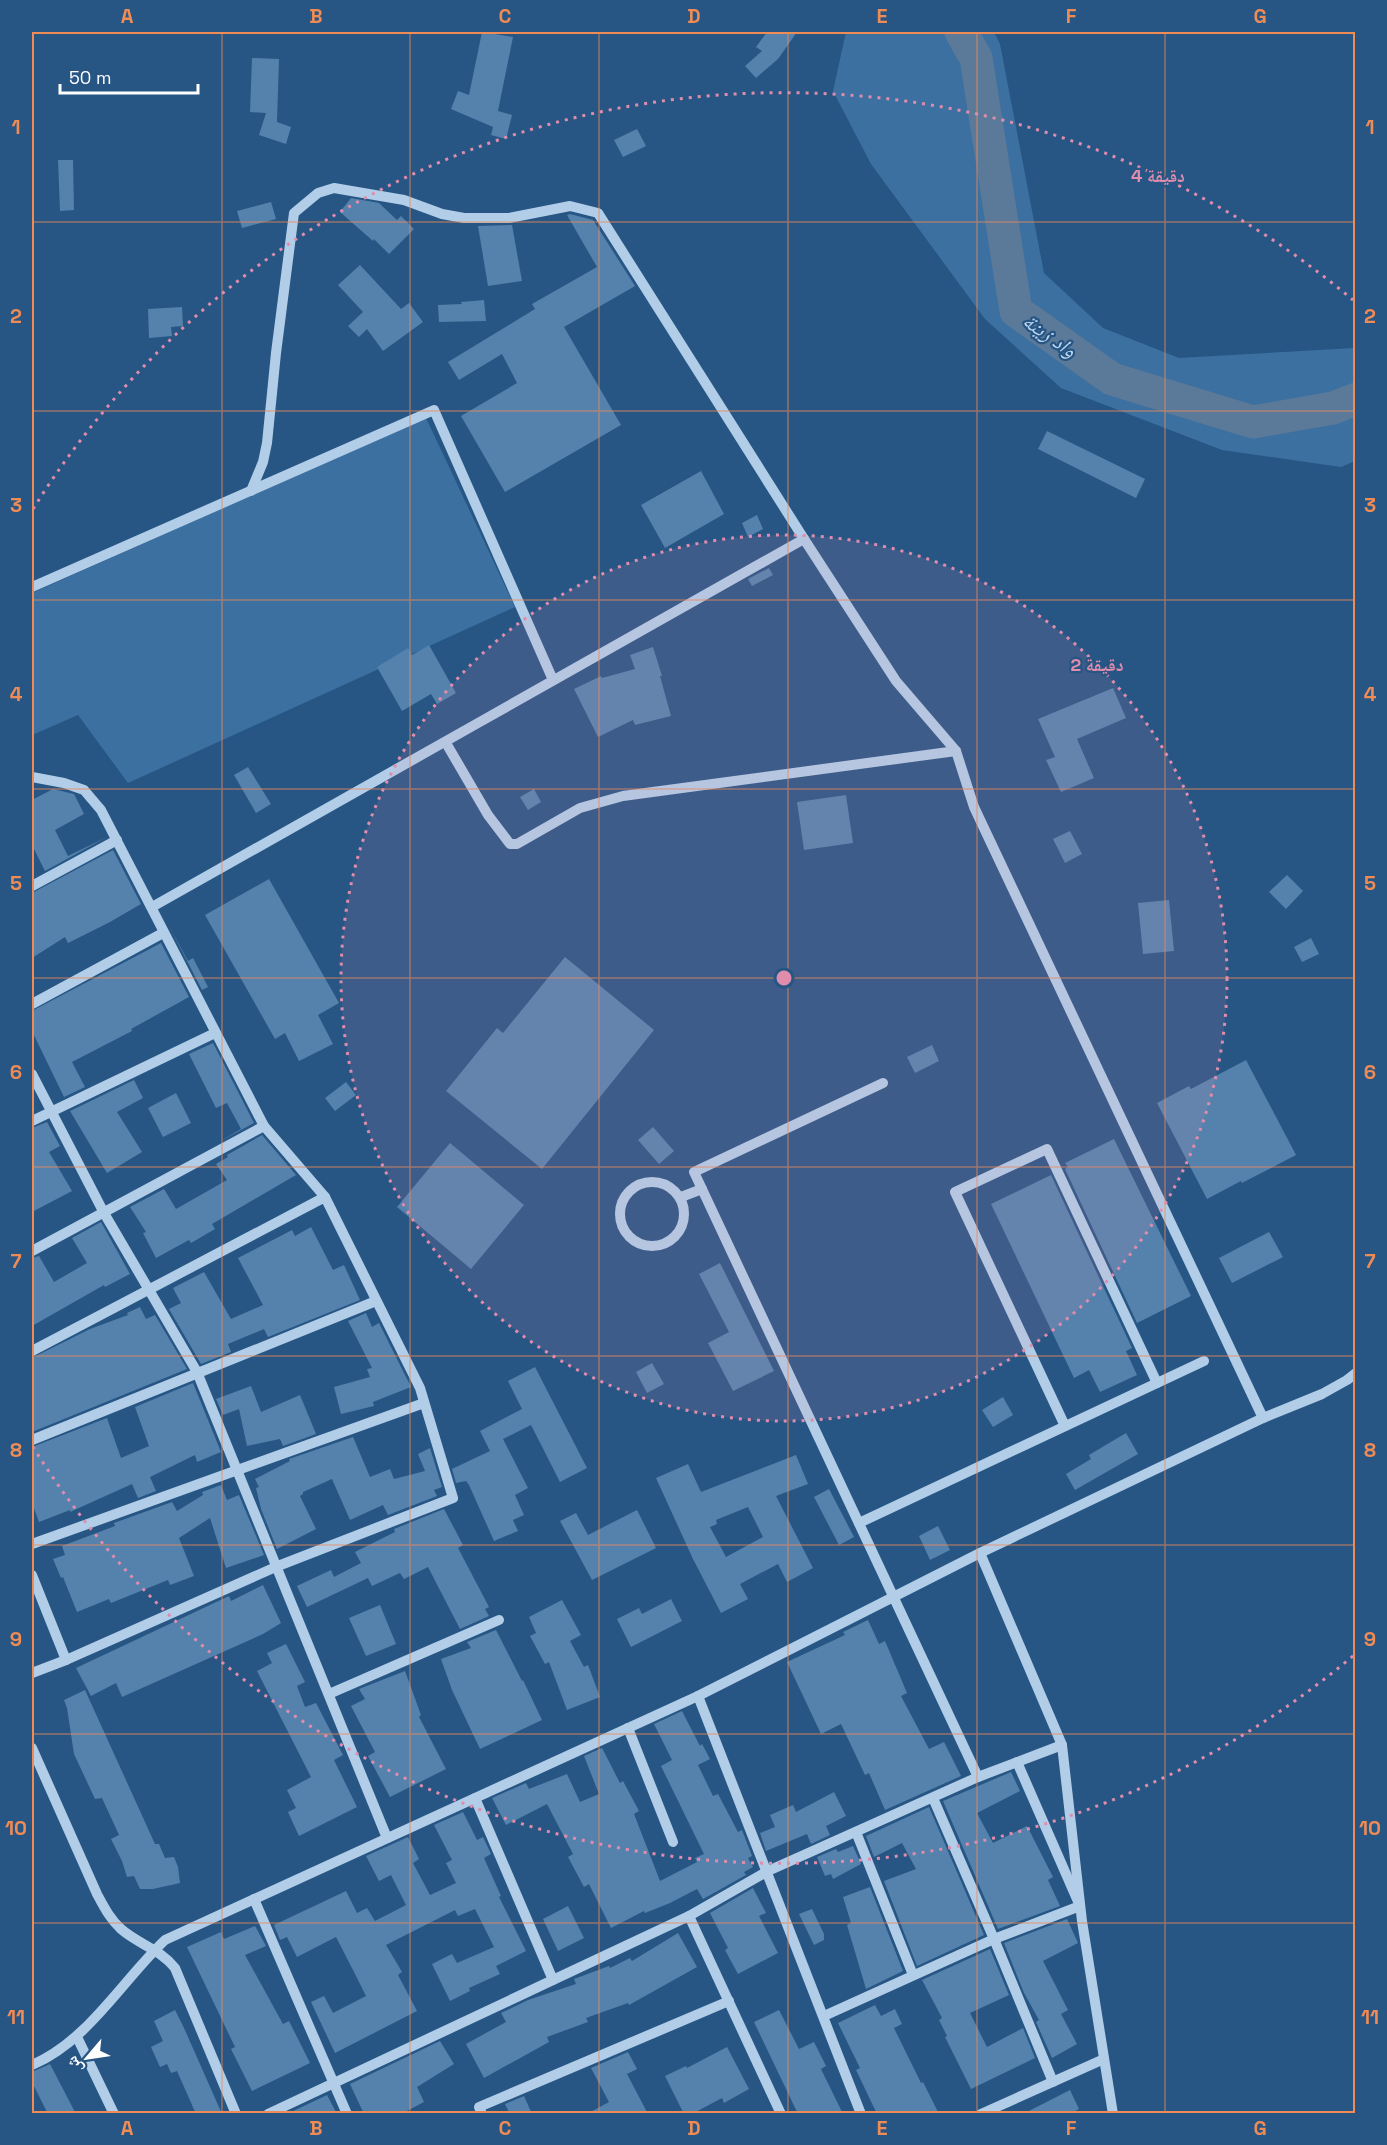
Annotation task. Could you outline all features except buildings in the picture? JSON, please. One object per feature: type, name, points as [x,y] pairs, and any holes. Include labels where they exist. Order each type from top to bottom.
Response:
[{"type":"street","points":[[251,490],[263,462],[267,443],[294,213],[306,202],[318,193],[334,188],[404,200],[442,214],[464,218],[509,218],[570,206],[598,213],[896,681],[956,751],[974,807],[1263,1418]]},
{"type":"street","points":[[32,586],[434,410],[553,680]]},
{"type":"street","points":[[152,907],[446,743],[804,538]]},
{"type":"street","points":[[446,743],[488,815],[510,844],[517,844],[580,808],[623,796],[956,751]]},
{"type":"street","points":[[32,777],[64,783],[84,790],[101,810],[264,1126],[325,1197],[420,1388],[453,1498],[278,1566],[32,1673]]},
{"type":"street","points":[[32,886],[117,840]]},
{"type":"street","points":[[32,1004],[163,933]]},
{"type":"street","points":[[32,1120],[215,1033]]},
{"type":"street","points":[[32,1074],[104,1213],[197,1372],[387,1838]]},
{"type":"street","points":[[883,1083],[694,1172],[978,1777]]},
{"type":"street","points":[[32,1251],[264,1126]]},
{"type":"street","points":[[1065,1426],[955,1192],[1047,1149],[1157,1383]]},
{"type":"street","points":[[646,1181],[666,1184],[681,1197],[685,1218],[677,1236],[659,1246],[639,1244],[624,1230],[620,1210],[628,1191],[646,1181]]},
{"type":"street","points":[[681,1197],[702,1189]]},
{"type":"street","points":[[32,1350],[325,1197]]},
{"type":"street","points":[[32,1440],[376,1301]]},
{"type":"street","points":[[860,1523],[1204,1361]]},
{"type":"street","points":[[32,2065],[47,2058],[78,2037],[165,1940],[698,1696],[980,1553],[1263,1418],[1322,1394],[1356,1373]]},
{"type":"street","points":[[32,1544],[424,1403]]},
{"type":"street","points":[[980,1553],[1062,1745],[1080,1906],[1113,2114]]},
{"type":"street","points":[[32,1575],[66,1660]]},
{"type":"street","points":[[329,1694],[499,1620]]},
{"type":"street","points":[[698,1696],[861,2114]]},
{"type":"street","points":[[628,1728],[674,1842]]},
{"type":"street","points":[[268,2114],[689,1916],[768,1871],[978,1777],[1062,1745]]},
{"type":"street","points":[[32,1748],[109,1916],[122,1930],[166,1957],[175,1968],[237,2114]]},
{"type":"street","points":[[1017,1762],[1080,1906]]},
{"type":"street","points":[[474,1798],[553,1980]]},
{"type":"street","points":[[933,1798],[1053,2082]]},
{"type":"street","points":[[856,1832],[913,1975]]},
{"type":"street","points":[[254,1899],[347,2114]]},
{"type":"street","points":[[824,2016],[994,1939],[1080,1906]]},
{"type":"street","points":[[689,1916],[781,2114]]},
{"type":"street","points":[[482,2114],[479,2107],[729,2001]]},
{"type":"street","points":[[78,2037],[114,2114]]},
{"type":"street","points":[[981,2114],[1104,2059]]},
{"type":"shaded area","points":[[846,32],[994,32],[1000,44],[1044,273],[1103,328],[1179,358],[1355,348],[1355,461],[1341,467],[1222,450],[1061,388],[985,319],[871,164],[833,91]]},
{"type":"shaded area","points":[[426,418],[515,607],[128,783],[78,715],[32,735],[32,593]]},
{"type":"waterway","name":"واد زينة","points":[[961,32],[976,58],[1016,311],[1112,379],[1253,422],[1333,408],[1356,399]]}]
